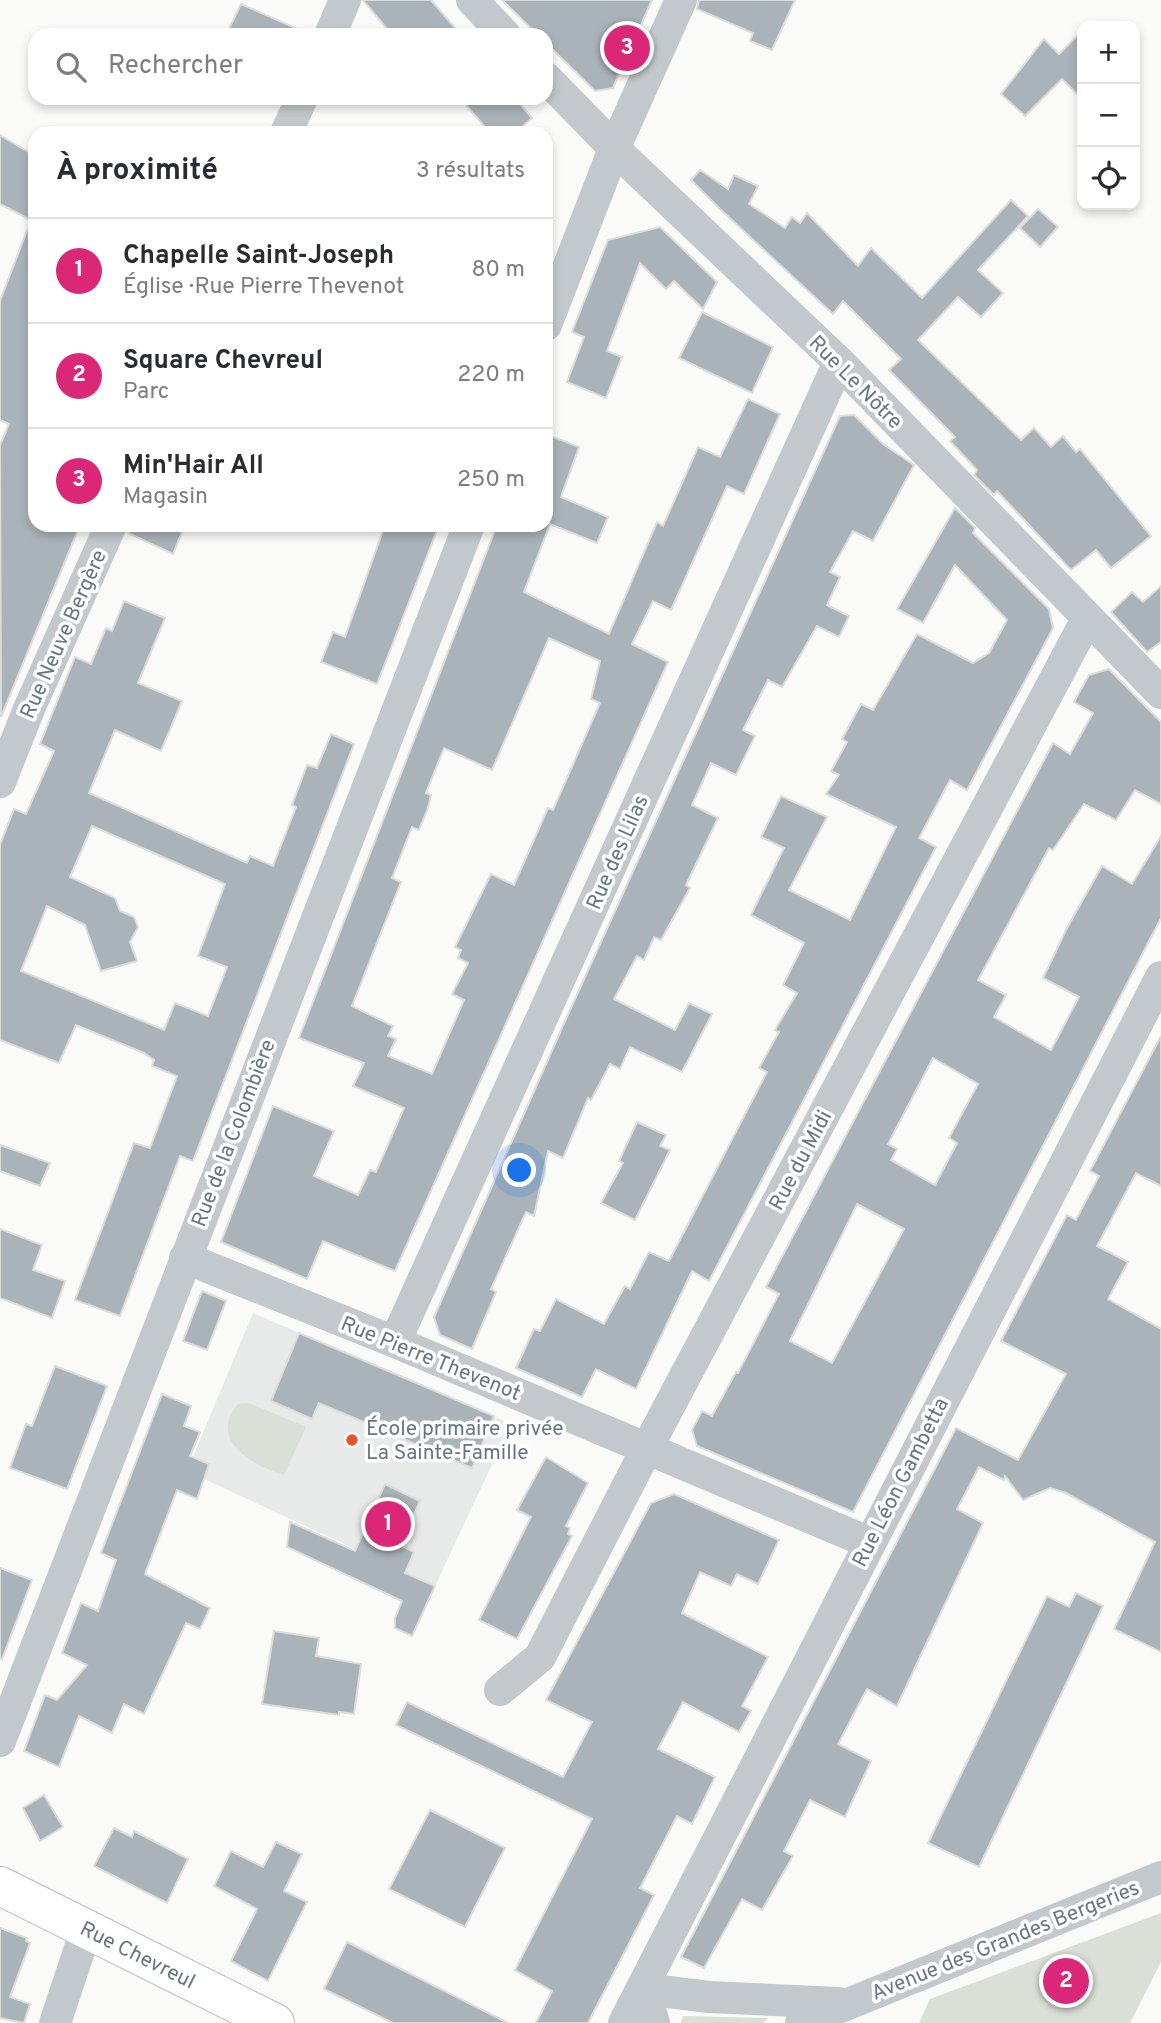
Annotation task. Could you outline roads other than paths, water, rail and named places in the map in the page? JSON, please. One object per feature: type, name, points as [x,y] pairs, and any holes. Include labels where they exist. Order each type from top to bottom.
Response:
[{"type":"main road","name":"Rue Chevreul","points":[[0,1886],[275,2023]]},
{"type":"street","points":[[333,28],[345,0]]},
{"type":"street","points":[[472,0],[498,28]]},
{"type":"street","points":[[553,307],[614,149],[681,0]]},
{"type":"street","name":"Rue Le Nôtre","points":[[553,85],[614,149],[839,362],[1161,693]]},
{"type":"street","points":[[289,126],[299,105]]},
{"type":"street","name":"Rue des Lilas","points":[[395,1342],[839,362]]},
{"type":"street","name":"Rue Neuve Bergère","points":[[0,782],[29,709],[108,532]]},
{"type":"street","name":"Rue de la Colombière","points":[[0,1741],[466,532]]},
{"type":"street","name":"Rue du Midi","points":[[500,1690],[540,1657],[647,1448],[1087,619]]},
{"type":"street","name":"Rue Léon Gambetta","points":[[624,2023],[644,1989],[869,1542],[1161,977]]},
{"type":"street","name":"Rue Pierre Thevenot","points":[[185,1258],[395,1342],[869,1542]]},
{"type":"street","name":"Avenue des Grandes Bergeries","points":[[801,2023],[1161,1877]]},
{"type":"street","points":[[55,2023],[87,1927]]},
{"type":"street","points":[[644,1989],[654,2023]]},
{"type":"street","name":"Avenue des Grandes Bergeries","points":[[644,1989],[709,1997],[848,2004]]},
{"type":"place","name":"Min'Hair All","points":[[627,48]]},
{"type":"place","name":"École primaire privée La Sainte-Famille","points":[[352,1440]]},
{"type":"place","name":"Chapelle Saint-Joseph","points":[[388,1524]]},
{"type":"place","name":"Square Chevreul","points":[[1066,1981]]}]
